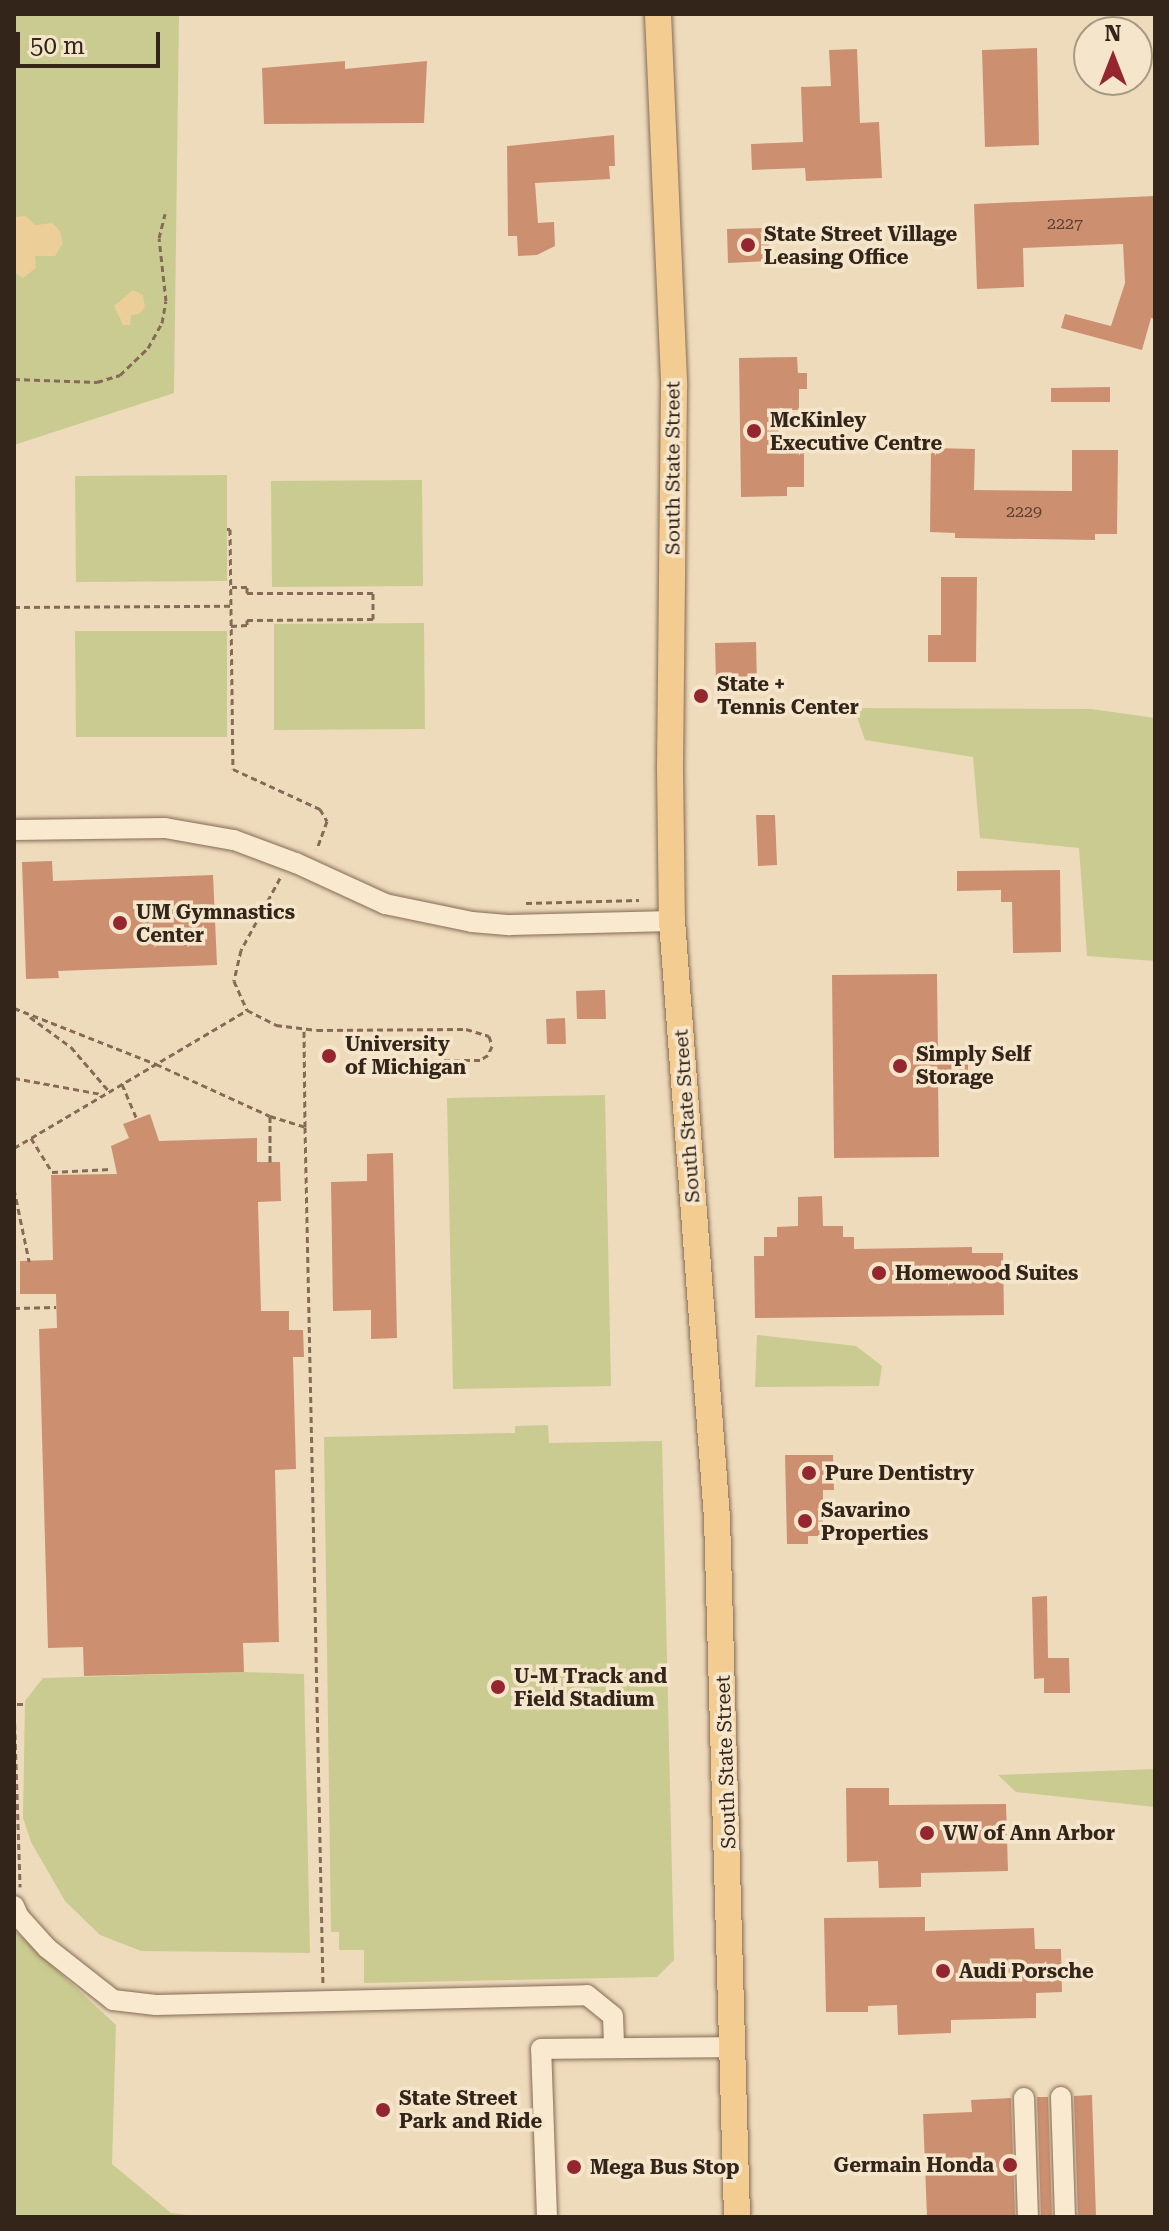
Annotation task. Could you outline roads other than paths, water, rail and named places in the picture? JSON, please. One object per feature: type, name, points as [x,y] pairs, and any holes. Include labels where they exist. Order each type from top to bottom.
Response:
[{"type":"main road","name":"South State Street","points":[[658,14],[674,387],[670,766],[672,921],[717,1518],[737,2217]]},
{"type":"lane","points":[[14,830],[165,828],[234,840],[289,860],[385,904],[472,922],[510,925],[672,921]]},
{"type":"lane","points":[[18,1899],[19,1917],[47,1948],[113,2000],[156,2005],[587,1995],[613,2016],[614,2048]]},
{"type":"lane","points":[[547,2217],[541,2049],[733,2047]]},
{"type":"lane","points":[[1061,2097],[1065,2217]]},
{"type":"lane","points":[[1017,2217],[1018,2098],[1028,2217]]},
{"type":"place","name":"State Street Village Leasing Office","points":[[748,245]]},
{"type":"place","name":"McKinley Executive Centre","points":[[754,431]]},
{"type":"place","name":"State + Tennis Center","points":[[701,696]]},
{"type":"place","name":"UM Gymnastics Center","points":[[120,923]]},
{"type":"place","name":"University of Michigan","points":[[329,1056]]},
{"type":"place","name":"Simply Self Storage","points":[[900,1066]]},
{"type":"place","name":"Homewood Suites","points":[[879,1273]]},
{"type":"place","name":"Pure Dentistry","points":[[809,1473]]},
{"type":"place","name":"Savarino Properties","points":[[805,1521]]},
{"type":"place","name":"U-M Track and Field Stadium","points":[[498,1687]]},
{"type":"place","name":"VW of Ann Arbor","points":[[927,1833]]},
{"type":"place","name":"Audi Porsche","points":[[943,1971]]},
{"type":"place","name":"State Street Park and Ride","points":[[383,2110]]},
{"type":"place","name":"Germain Honda","points":[[1010,2165]]},
{"type":"place","name":"Mega Bus Stop","points":[[574,2167]]}]
